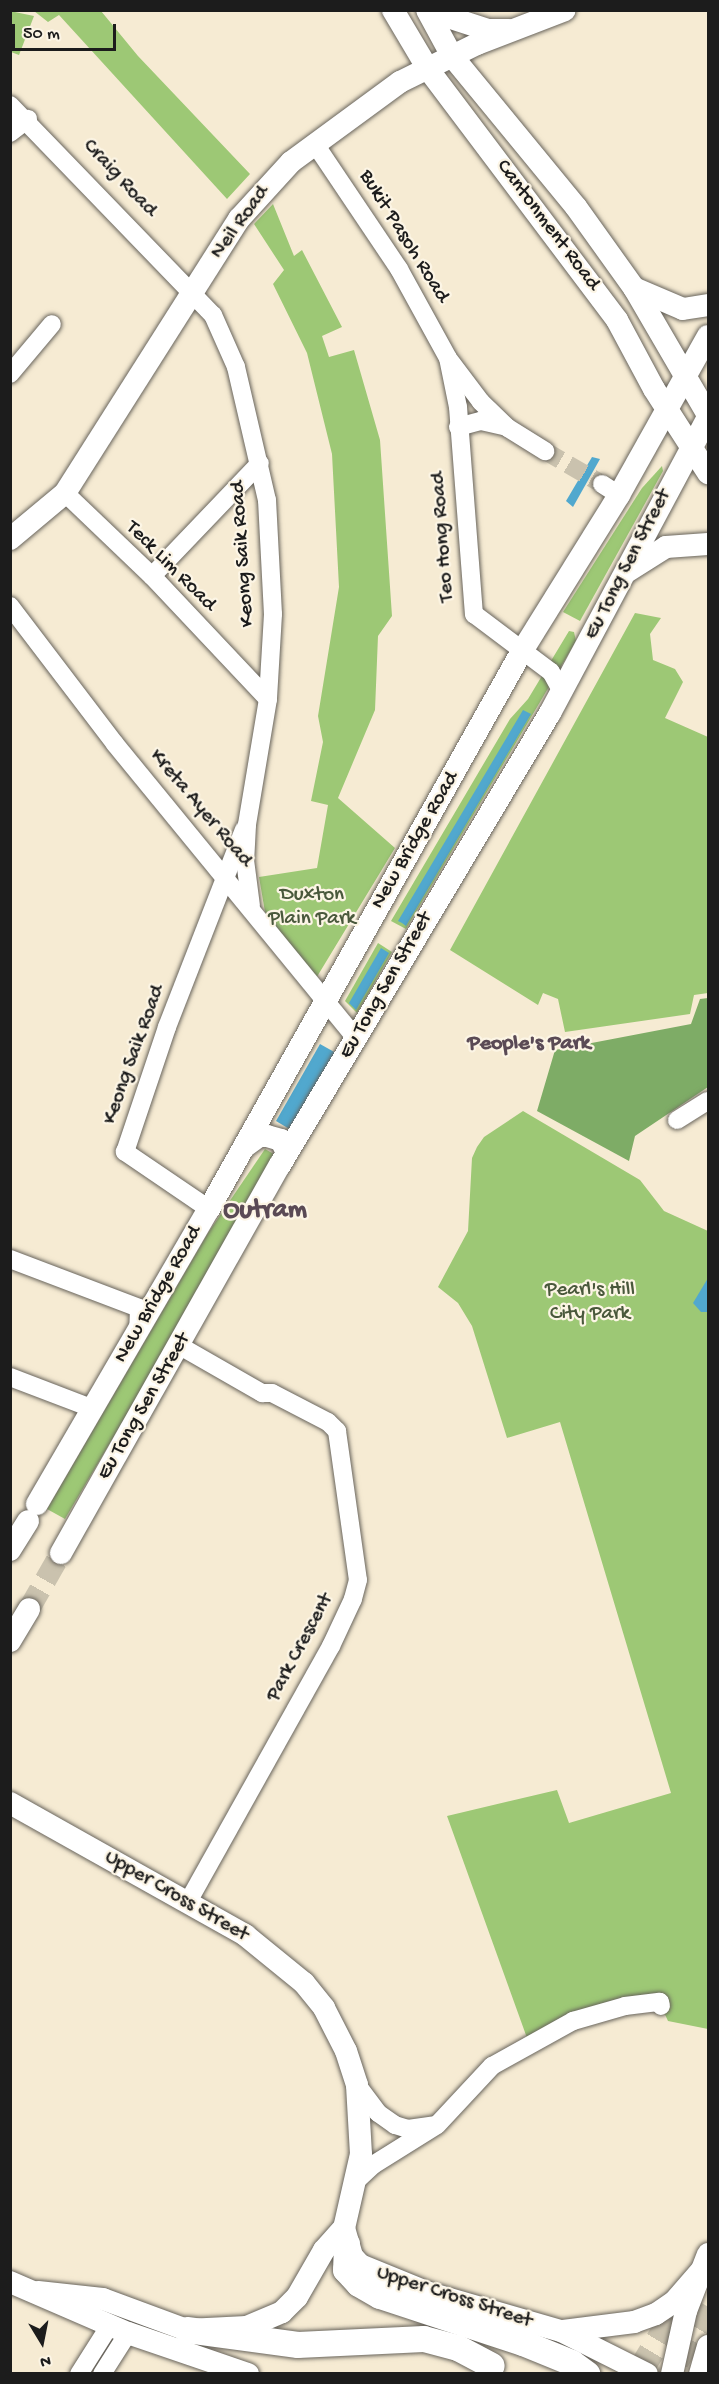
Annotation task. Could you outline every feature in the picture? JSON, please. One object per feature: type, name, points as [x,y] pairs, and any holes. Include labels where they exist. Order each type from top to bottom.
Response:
[{"type":"highway","points":[[345,2236],[346,2270],[359,2284],[380,2296],[523,2343],[572,2363],[587,2373]]},
{"type":"highway","points":[[187,2330],[298,2345],[424,2339],[458,2348],[492,2366]]},
{"type":"main road","name":"Cantonment Road","points":[[393,10],[428,69],[617,320],[690,448],[708,472]]},
{"type":"main road","name":"Cantonment Road","points":[[426,10],[452,56],[576,207],[634,288],[708,416]]},
{"type":"main road","points":[[440,10],[448,17],[488,30],[513,30]]},
{"type":"main road","name":"Neil Road","points":[[10,539],[64,493],[239,219],[291,162],[399,82],[452,56],[565,10]]},
{"type":"main road","points":[[634,288],[683,309],[708,305]]},
{"type":"main road","name":"New Bridge Road","points":[[10,1550],[209,1209],[610,490],[668,411],[708,336]]},
{"type":"main road","name":"Eu Tong Sen Street","points":[[61,1553],[287,1153],[357,1040],[453,871],[562,692],[708,416]]},
{"type":"main road","points":[[627,571],[666,547],[708,544]]},
{"type":"main road","points":[[244,1147],[259,1136],[267,1136],[281,1140],[287,1153]]},
{"type":"main road","points":[[10,1641],[29,1609]]},
{"type":"main road","name":"Upper Cross Street","points":[[10,1803],[188,1902],[270,1952],[304,1983],[324,2008],[346,2051],[357,2085],[362,2121],[355,2182],[345,2236],[360,2265],[383,2278],[488,2312],[561,2331],[647,2373]]},
{"type":"main road","points":[[38,2292],[103,2299],[187,2330],[247,2327],[282,2312],[297,2297],[324,2250],[345,2236]]},
{"type":"main road","points":[[561,2331],[634,2322],[656,2314],[674,2302],[704,2263]]},
{"type":"main road","points":[[672,2373],[686,2311],[704,2263]]},
{"type":"main road","points":[[10,2282],[38,2292],[119,2329],[248,2373]]},
{"type":"main road","points":[[699,2373],[708,2346]]},
{"type":"street","name":"Craig Road","points":[[10,97],[21,125]]},
{"type":"street","name":"Craig Road","points":[[10,105],[21,125],[70,164],[193,294]]},
{"type":"street","name":"Bukit Pasoh Road","points":[[315,144],[399,269],[448,357],[482,402],[508,428],[541,449]]},
{"type":"street","name":"Keong Saik Road","points":[[193,294],[213,315],[223,333],[260,463],[269,533],[273,614],[268,699],[247,825],[245,860],[251,906]]},
{"type":"street","points":[[10,374],[52,324]]},
{"type":"street","name":"Bukit Pasoh Road","points":[[448,357],[458,407]]},
{"type":"street","points":[[458,407],[470,398],[482,402]]},
{"type":"street","name":"Teo Hong Road","points":[[458,407],[470,605],[480,621],[551,672],[562,692]]},
{"type":"street","name":"Bukit Pasoh Road","points":[[458,426],[481,421],[508,428]]},
{"type":"street","points":[[152,576],[260,463]]},
{"type":"street","name":"Teck Lim Road","points":[[64,493],[152,576],[268,699]]},
{"type":"street","name":"Kreta Ayer Road","points":[[10,606],[116,744],[251,906],[324,1004],[357,1040]]},
{"type":"street","name":"Keong Saik Road","points":[[209,1209],[125,1152],[167,1028],[213,912],[225,875],[247,825]]},
{"type":"street","points":[[213,912],[230,904],[251,906]]},
{"type":"street","points":[[677,1120],[708,1101]]},
{"type":"street","points":[[10,1254],[139,1308],[138,1334]]},
{"type":"street","points":[[10,1259],[153,1306]]},
{"type":"street","name":"Park Crescent","points":[[182,1342],[267,1384],[272,1393],[328,1422],[337,1431],[356,1564],[356,1593],[331,1646],[188,1902]]},
{"type":"street","points":[[10,1377],[93,1409]]},
{"type":"street","points":[[355,2182],[374,2165],[437,2125],[492,2066],[573,2021],[626,2006],[660,2001],[662,2006]]},
{"type":"street","points":[[357,2085],[378,2113],[395,2125],[408,2128],[437,2125]]},
{"type":"street","points":[[79,2373],[119,2329]]},
{"type":"street","points":[[102,2373],[119,2329]]},
{"type":"green space","points":[[10,11],[34,16],[19,55],[11,52]]},
{"type":"green space","points":[[34,11],[101,11],[138,56],[250,174],[227,199],[59,15],[48,22]]},
{"type":"green space","name":"Duxton Plain Park","points":[[273,204],[294,256],[302,250],[342,327],[322,336],[329,357],[354,350],[380,440],[392,616],[378,636],[375,710],[338,798],[395,848],[315,980],[265,912],[259,877],[317,868],[328,805],[311,801],[323,742],[318,716],[339,587],[332,454],[307,353],[273,284],[284,270],[254,224]]},
{"type":"green space","points":[[662,466],[663,471],[580,621],[563,612],[642,488]]},
{"type":"green space","points":[[635,613],[661,618],[650,634],[653,660],[675,669],[683,682],[665,718],[708,737],[708,993],[694,995],[690,1014],[565,1032],[558,999],[543,993],[538,1005],[450,950]]},
{"type":"green space","points":[[569,631],[574,632],[576,641],[406,929],[391,921],[510,719],[528,699]]},
{"type":"green space","points":[[378,943],[392,952],[357,1013],[345,1001]]},
{"type":"green space","points":[[708,998],[708,1087],[635,1136],[629,1161],[537,1111],[555,1050],[691,1024],[700,999]]},
{"type":"green space","name":"Pearl's Hill City Park","points":[[523,1111],[640,1180],[664,1211],[708,1231],[708,2029],[668,2021],[661,2006],[579,2024],[531,2049],[447,1816],[557,1790],[569,1823],[671,1793],[560,1422],[507,1438],[472,1326],[458,1303],[438,1287],[468,1231],[472,1158],[477,1147],[484,1137]]},
{"type":"green space","points":[[265,1149],[279,1157],[65,1519],[47,1509],[208,1233]]},
{"type":"water","points":[[592,457],[600,459],[573,507],[566,501]]},
{"type":"water","points":[[523,710],[531,714],[406,926],[398,921]]},
{"type":"water","points":[[381,948],[389,953],[356,1010],[349,1003]]},
{"type":"water","points":[[320,1044],[336,1053],[291,1130],[276,1121]]},
{"type":"water","points":[[708,1278],[708,1312],[701,1312],[693,1303]]},
{"type":"tunnel","points":[[545,451],[602,484]]},
{"type":"tunnel","points":[[29,1609],[61,1553]]},
{"type":"tunnel","points":[[638,2374],[691,2287]]},
{"type":"tunnel","points":[[676,2361],[708,2307]]},
{"type":"district","name":"People's Park","points":[[529,1045]]},
{"type":"district","name":"Outram","points":[[265,1212]]}]
